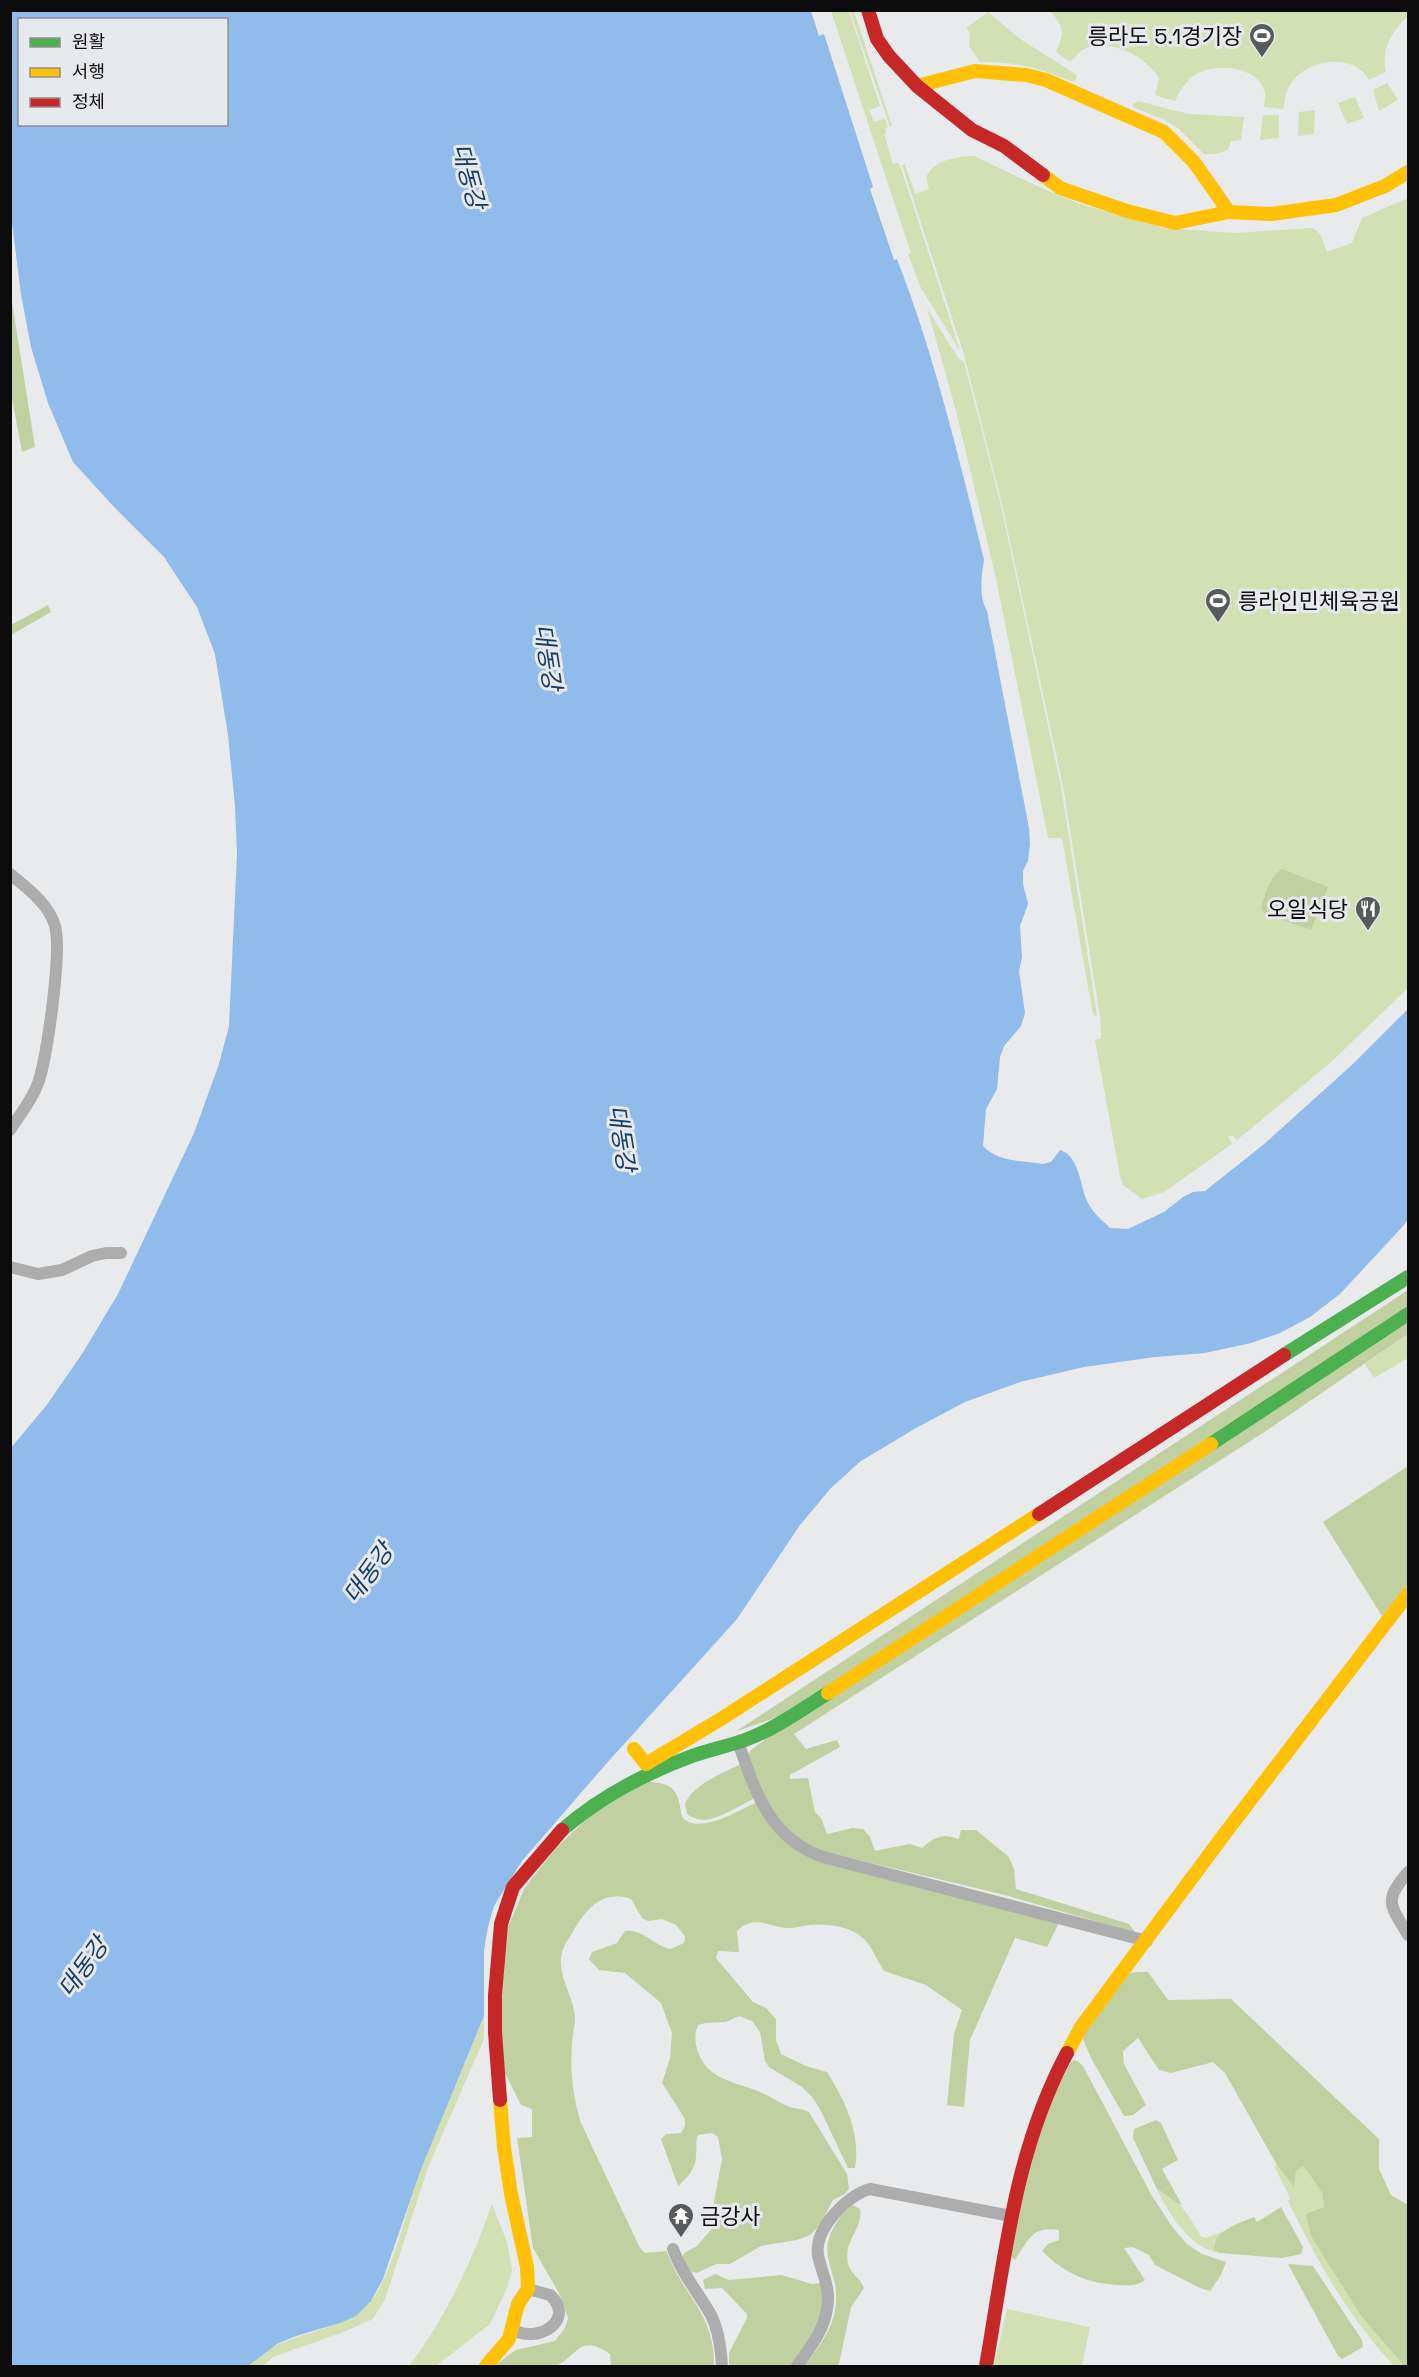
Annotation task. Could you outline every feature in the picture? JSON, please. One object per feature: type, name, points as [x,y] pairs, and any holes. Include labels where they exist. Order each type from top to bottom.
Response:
[{"type":"street","points":[[868,10],[877,39],[896,64],[917,86],[972,130],[1004,146],[1060,188],[1127,211],[1175,222],[1229,212],[1270,214],[1336,205],[1385,186],[1408,172]]},
{"type":"street","points":[[917,86],[975,71],[994,70],[1046,80],[1158,129],[1194,162],[1229,212]]},
{"type":"street","points":[[10,874],[32,892],[56,927],[56,957],[43,1068],[36,1088],[10,1130]]},
{"type":"street","points":[[10,1267],[38,1274],[62,1270],[92,1256],[121,1253]]},
{"type":"street","points":[[634,1749],[646,1764],[721,1719],[1408,1277]]},
{"type":"street","points":[[486,2367],[509,2339],[518,2304],[528,2289],[527,2267],[511,2194],[504,2147],[495,2032],[495,1995],[500,1935],[507,1899],[513,1887],[560,1831],[581,1813],[628,1785],[689,1757],[738,1742],[783,1722],[1408,1314]]},
{"type":"street","points":[[986,2367],[1011,2216],[1026,2150],[1048,2090],[1081,2027],[1408,1594]]},
{"type":"street","points":[[738,1742],[764,1806],[777,1827],[800,1848],[823,1857],[1146,1941]]},
{"type":"street","points":[[1408,1872],[1397,1885],[1390,1900],[1392,1908],[1408,1935]]},
{"type":"street","points":[[797,2367],[819,2334],[827,2310],[829,2291],[818,2254],[821,2235],[841,2207],[863,2191],[870,2189],[1011,2216]]},
{"type":"street","points":[[673,2248],[679,2265],[712,2317],[721,2344],[722,2367]]},
{"type":"street","points":[[512,2329],[520,2334],[549,2330],[558,2315],[558,2307],[550,2295],[528,2289]]},
{"type":"green space","name":"릉라도 5.1경기장","points":[[1408,10],[1408,16],[1392,35],[1386,49],[1386,72],[1369,80],[1363,72],[1344,63],[1323,63],[1313,66],[1292,81],[1283,109],[1264,107],[1265,95],[1261,84],[1254,77],[1235,69],[1213,69],[1191,77],[1175,101],[1155,95],[1159,78],[1146,63],[1127,51],[1094,46],[1078,53],[1070,62],[1056,52],[1062,30],[1050,11]]},
{"type":"green space","points":[[831,11],[849,11],[880,106],[869,110],[874,122],[885,118],[888,127],[885,128],[886,133],[884,134],[893,164],[900,165],[960,351],[921,288],[908,254],[911,253]]},
{"type":"green space","points":[[850,11],[854,11],[892,126],[890,127]]},
{"type":"green space","points":[[988,12],[1020,39],[1074,73],[1077,76],[1076,81],[1026,66],[980,62],[969,46],[970,33],[966,28]]},
{"type":"green space","points":[[1387,83],[1398,100],[1379,111],[1373,90]]},
{"type":"green space","points":[[1355,97],[1364,118],[1347,124],[1338,103]]},
{"type":"green space","points":[[1138,101],[1189,114],[1244,117],[1241,140],[1231,141],[1228,150],[1216,154],[1204,154],[1179,129],[1165,120],[1133,107],[1133,104]]},
{"type":"green space","points":[[1315,110],[1314,134],[1298,136],[1299,112]]},
{"type":"green space","points":[[1263,115],[1279,115],[1279,138],[1260,140]]},
{"type":"green space","name":"릉라인민체육공원","points":[[974,156],[1080,204],[1163,228],[1235,233],[1310,228],[1319,234],[1327,252],[1352,243],[1362,218],[1408,198],[1408,988],[1329,1064],[1237,1140],[1232,1135],[1228,1137],[1232,1144],[1164,1192],[1142,1199],[1123,1185],[1120,1176],[1095,1040],[1101,1038],[1100,1016],[1063,786],[1001,500],[963,351],[902,165],[905,164],[915,194],[929,189],[926,177],[940,163],[953,158]]},
{"type":"green space","points":[[12,302],[35,447],[22,452],[11,393]]},
{"type":"green space","points":[[927,308],[958,358],[964,362],[1000,501],[1061,787],[1097,1015],[1094,1016],[1062,838],[1048,838],[995,574],[955,407]]},
{"type":"green space","points":[[48,605],[51,612],[11,635],[11,625]]},
{"type":"green space","points":[[1282,869],[1328,887],[1311,930],[1265,914],[1261,909],[1271,881]]},
{"type":"green space","points":[[1408,1290],[1408,1310],[783,1715],[735,1732]]},
{"type":"green space","points":[[1408,1319],[1408,1334],[1269,1429],[794,1734],[806,1749],[837,1740],[840,1747],[790,1775],[790,1779],[808,1778],[815,1812],[821,1818],[827,1834],[853,1828],[863,1829],[870,1837],[875,1851],[910,1844],[922,1848],[939,1837],[959,1839],[961,1830],[976,1830],[1009,1857],[1014,1869],[1016,1889],[1129,1924],[1136,1933],[1005,1895],[821,1851],[790,1836],[767,1801],[747,1756],[751,1750]]},
{"type":"green space","points":[[1408,1334],[1408,1358],[1374,1378],[1365,1364]]},
{"type":"green space","points":[[1408,1466],[1408,1584],[1382,1616],[1323,1522]]},
{"type":"green space","points":[[741,1764],[756,1798],[713,1818],[704,1820],[687,1814],[685,1804],[701,1785]]},
{"type":"green space","points":[[646,1782],[663,1784],[673,1789],[679,1800],[682,1817],[689,1822],[698,1824],[719,1820],[757,1802],[786,1842],[1060,1921],[1047,1947],[1015,1938],[970,2040],[964,2107],[947,2105],[954,2034],[962,2010],[926,1985],[884,1971],[864,1939],[845,1928],[808,1925],[789,1928],[756,1922],[743,1926],[737,1931],[739,1952],[718,1951],[716,1958],[753,2002],[766,2008],[776,2019],[776,2040],[781,2054],[806,2066],[827,2072],[840,2094],[854,2130],[855,2168],[848,2168],[812,2097],[802,2087],[769,2067],[765,2061],[760,2032],[752,2021],[739,2016],[726,2022],[698,2025],[695,2038],[698,2052],[702,2061],[715,2074],[787,2106],[809,2112],[847,2174],[849,2188],[845,2194],[833,2200],[820,2225],[810,2235],[797,2240],[761,2246],[730,2264],[716,2264],[697,2273],[690,2271],[682,2260],[684,2253],[697,2246],[716,2224],[714,2202],[722,2159],[718,2137],[712,2133],[698,2135],[695,2164],[678,2186],[661,2139],[666,2134],[681,2133],[685,2126],[685,2119],[662,2083],[670,2058],[672,2033],[661,2003],[625,1973],[599,1970],[589,1959],[592,1952],[617,1943],[625,1931],[637,1932],[671,1949],[684,1943],[685,1936],[676,1925],[662,1919],[648,1921],[642,1918],[631,1899],[620,1896],[611,1897],[595,1904],[576,1926],[561,1957],[561,1967],[575,2018],[571,2065],[578,2114],[640,2248],[645,2253],[666,2251],[702,2316],[711,2337],[714,2366],[611,2366],[610,2354],[592,2345],[580,2348],[556,2366],[535,2368],[494,2366],[516,2350],[555,2341],[565,2328],[568,2318],[559,2293],[533,2248],[517,2138],[532,2137],[532,2109],[521,2105],[504,2071],[501,2040],[504,1937],[524,1889],[556,1848],[592,1814]]},
{"type":"green space","points":[[1148,1972],[1168,2000],[1231,1999],[1379,2139],[1379,2169],[1391,2195],[1408,2205],[1408,2366],[1404,2366],[1362,2317],[1311,2236],[1306,2214],[1324,2207],[1322,2192],[1303,2166],[1296,2171],[1294,2187],[1277,2165],[1225,2073],[1213,2062],[1171,2073],[1159,2070],[1138,2038],[1123,2051],[1124,2064],[1146,2105],[1133,2115],[1124,2116],[1091,2058],[1083,2039],[1088,2024],[1130,1973]]},
{"type":"green space","points":[[484,2016],[484,2039],[429,2165],[385,2299],[373,2319],[273,2357],[263,2366],[248,2366],[261,2354],[275,2346],[324,2329],[354,2315],[377,2293],[399,2240],[428,2149]]},
{"type":"green space","points":[[1076,2060],[1083,2066],[1152,2196],[1173,2228],[1187,2244],[1202,2254],[1226,2262],[1221,2275],[1210,2291],[1155,2265],[1149,2255],[1133,2247],[1124,2248],[1145,2280],[1139,2284],[1106,2284],[1076,2275],[1067,2271],[1042,2251],[1048,2244],[1059,2240],[1059,2230],[1050,2229],[1037,2232],[1028,2240],[1015,2260],[1010,2256],[1016,2217],[1046,2108],[1072,2061]]},
{"type":"green space","points":[[1156,2120],[1161,2123],[1178,2160],[1162,2169],[1182,2205],[1157,2189],[1133,2138],[1134,2129]]},
{"type":"green space","points":[[1277,2165],[1294,2187],[1296,2171],[1303,2166],[1322,2192],[1324,2207],[1362,2317],[1404,2366],[1394,2366],[1377,2347],[1335,2288],[1288,2201],[1290,2198],[1274,2166]]},
{"type":"green space","points":[[1157,2189],[1178,2203],[1201,2236],[1205,2238],[1224,2231],[1214,2242],[1214,2249],[1220,2253],[1199,2245],[1190,2238],[1167,2209]]},
{"type":"green space","points":[[492,2204],[507,2242],[512,2270],[508,2286],[490,2324],[436,2366],[409,2366],[435,2328],[457,2288]]},
{"type":"green space","points":[[853,2205],[860,2209],[860,2216],[848,2248],[848,2264],[864,2288],[851,2307],[839,2364],[836,2366],[804,2366],[820,2344],[833,2319],[836,2289],[829,2262],[828,2244],[837,2222]]},
{"type":"green space","points":[[1281,2207],[1303,2247],[1301,2254],[1282,2258],[1220,2253],[1214,2249],[1218,2237],[1229,2228],[1254,2217],[1257,2222]]},
{"type":"green space","points":[[1288,2264],[1313,2266],[1362,2340],[1363,2347],[1342,2359],[1338,2356]]},
{"type":"green space","points":[[715,2274],[729,2280],[781,2275],[812,2284],[821,2283],[824,2294],[822,2316],[793,2366],[729,2366],[729,2353],[747,2314],[722,2288],[705,2289],[703,2280]]},
{"type":"green space","points":[[1007,2309],[1090,2327],[1082,2366],[994,2366]]},
{"type":"water","name":"대동강","points":[[11,11],[811,11],[819,36],[824,34],[873,187],[870,189],[894,260],[897,259],[911,296],[956,446],[984,560],[983,600],[1029,828],[1028,861],[1023,871],[1023,884],[1028,904],[1020,926],[1022,957],[1019,971],[1025,1013],[1021,1026],[1004,1046],[1000,1057],[997,1089],[986,1109],[983,1146],[1003,1158],[1043,1164],[1051,1162],[1060,1150],[1067,1153],[1076,1165],[1088,1203],[1098,1217],[1110,1228],[1128,1229],[1164,1212],[1193,1192],[1205,1191],[1263,1145],[1354,1063],[1408,1009],[1408,1219],[1404,1225],[1340,1294],[1310,1317],[1280,1333],[1251,1343],[1205,1353],[1084,1367],[1020,1382],[965,1402],[916,1428],[861,1461],[831,1488],[800,1525],[737,1619],[522,1861],[494,1906],[484,1950],[484,2016],[421,2169],[383,2279],[371,2301],[356,2316],[277,2344],[248,2366],[11,2366],[10,1449],[46,1406],[82,1354],[118,1294],[194,1133],[219,1064],[229,1026],[237,854],[228,735],[215,654],[197,607],[164,557],[73,462],[48,403],[31,347],[21,294],[10,207]]},
{"type":"traffic: fast","points":[[1284,1355],[1408,1277]]},
{"type":"traffic: fast","points":[[1211,1444],[1408,1314]]},
{"type":"traffic: fast","points":[[562,1830],[591,1807],[640,1778],[692,1756],[756,1736],[788,1719],[828,1693]]},
{"type":"traffic: slow","points":[[917,86],[975,71],[1026,75],[1046,80],[1164,132],[1194,162],[1229,212]]},
{"type":"traffic: slow","points":[[1043,175],[1060,188],[1127,211],[1175,223],[1229,212],[1271,214],[1336,205],[1385,186],[1408,172]]},
{"type":"traffic: slow","points":[[828,1693],[1211,1444]]},
{"type":"traffic: slow","points":[[634,1749],[646,1764],[721,1719],[1039,1514]]},
{"type":"traffic: slow","points":[[1067,2053],[1081,2027],[1226,1832],[1408,1594]]},
{"type":"traffic: slow","points":[[486,2366],[509,2339],[518,2304],[528,2289],[527,2267],[511,2194],[504,2147],[500,2100]]},
{"type":"traffic: jam","points":[[868,10],[877,39],[889,56],[917,86],[972,130],[1004,146],[1043,175]]},
{"type":"traffic: jam","points":[[1039,1514],[1284,1355]]},
{"type":"traffic: jam","points":[[500,2100],[495,1995],[501,1924],[513,1887],[562,1830]]},
{"type":"traffic: jam","points":[[986,2366],[1006,2246],[1023,2167],[1049,2090],[1067,2053]]},
{"type":"place","name":"릉라도 5.1경기장","points":[[1262,59]]},
{"type":"place","name":"릉라인민체육공원","points":[[1218,624]]},
{"type":"place","name":"오일식당","points":[[1368,932]]},
{"type":"place","name":"금강사","points":[[681,2239]]}]
